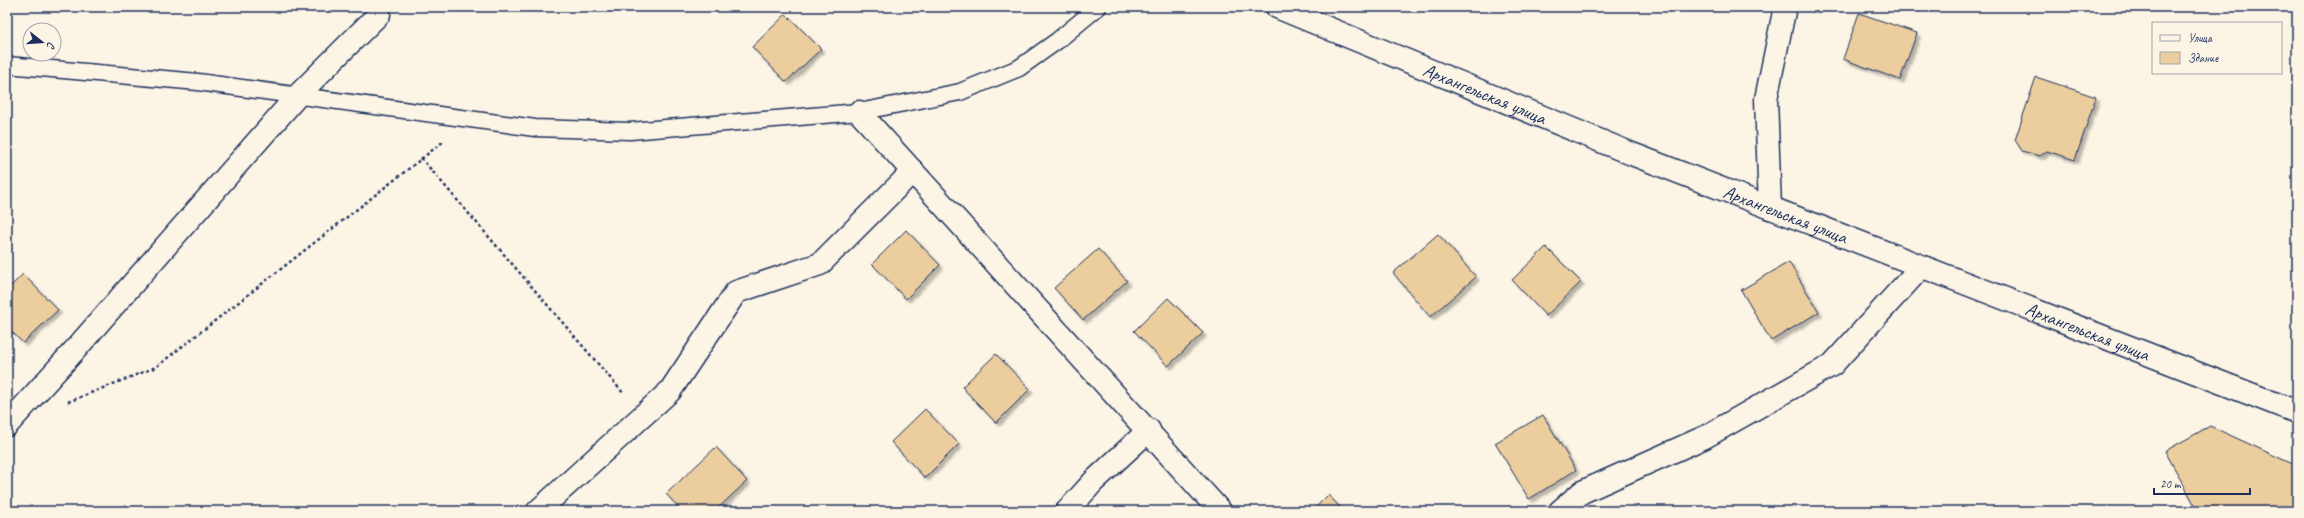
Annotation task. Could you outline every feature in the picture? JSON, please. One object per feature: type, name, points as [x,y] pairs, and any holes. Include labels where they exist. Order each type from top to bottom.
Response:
[{"type":"street","name":"Архангельская улица","points":[[1278,7],[1632,154],[2297,412]]},
{"type":"street","points":[[1770,208],[1766,99],[1784,7]]},
{"type":"street","points":[[7,425],[73,352],[296,96],[379,14]]},
{"type":"street","points":[[860,112],[1149,430],[1220,511]]},
{"type":"street","points":[[538,511],[670,391],[736,292],[820,264],[913,171]]},
{"type":"street","points":[[1560,511],[1582,492],[1706,437],[1832,365],[1921,267]]},
{"type":"street","points":[[1067,511],[1094,481],[1149,430]]},
{"type":"lane","points":[[7,65],[198,82],[535,128],[630,131],[860,112],[960,92],[1019,68],[1057,41],[1098,7]]},
{"type":"path","points":[[64,403],[156,367],[471,119]]},
{"type":"path","points":[[421,158],[643,416]]},
{"type":"building","points":[[1859,13],[1917,33],[1900,80],[1843,59]]},
{"type":"building","points":[[786,14],[821,49],[786,82],[752,47]]},
{"type":"building","points":[[2036,77],[2096,97],[2075,160],[2047,151],[2040,156],[2022,151],[2015,140]]},
{"type":"building","points":[[906,230],[940,265],[906,299],[872,264]]},
{"type":"building","points":[[1438,234],[1476,277],[1430,317],[1393,273]]},
{"type":"building","points":[[1546,247],[1581,282],[1546,316],[1512,280]]},
{"type":"building","points":[[1098,249],[1127,281],[1083,320],[1054,288]]},
{"type":"building","points":[[1789,262],[1819,312],[1771,341],[1741,290]]},
{"type":"building","points":[[23,274],[58,310],[23,343],[7,327],[7,290]]},
{"type":"building","points":[[1168,298],[1203,333],[1168,366],[1134,331]]},
{"type":"building","points":[[996,354],[1030,389],[996,423],[962,387]]},
{"type":"building","points":[[925,409],[959,444],[925,478],[891,442]]},
{"type":"building","points":[[1543,415],[1576,470],[1529,499],[1495,443]]},
{"type":"building","points":[[2210,426],[2297,466],[2297,511],[2198,511],[2165,451]]},
{"type":"building","points":[[716,447],[747,481],[715,511],[682,511],[666,494]]},
{"type":"building","points":[[1328,495],[1344,511],[1312,511]]}]
